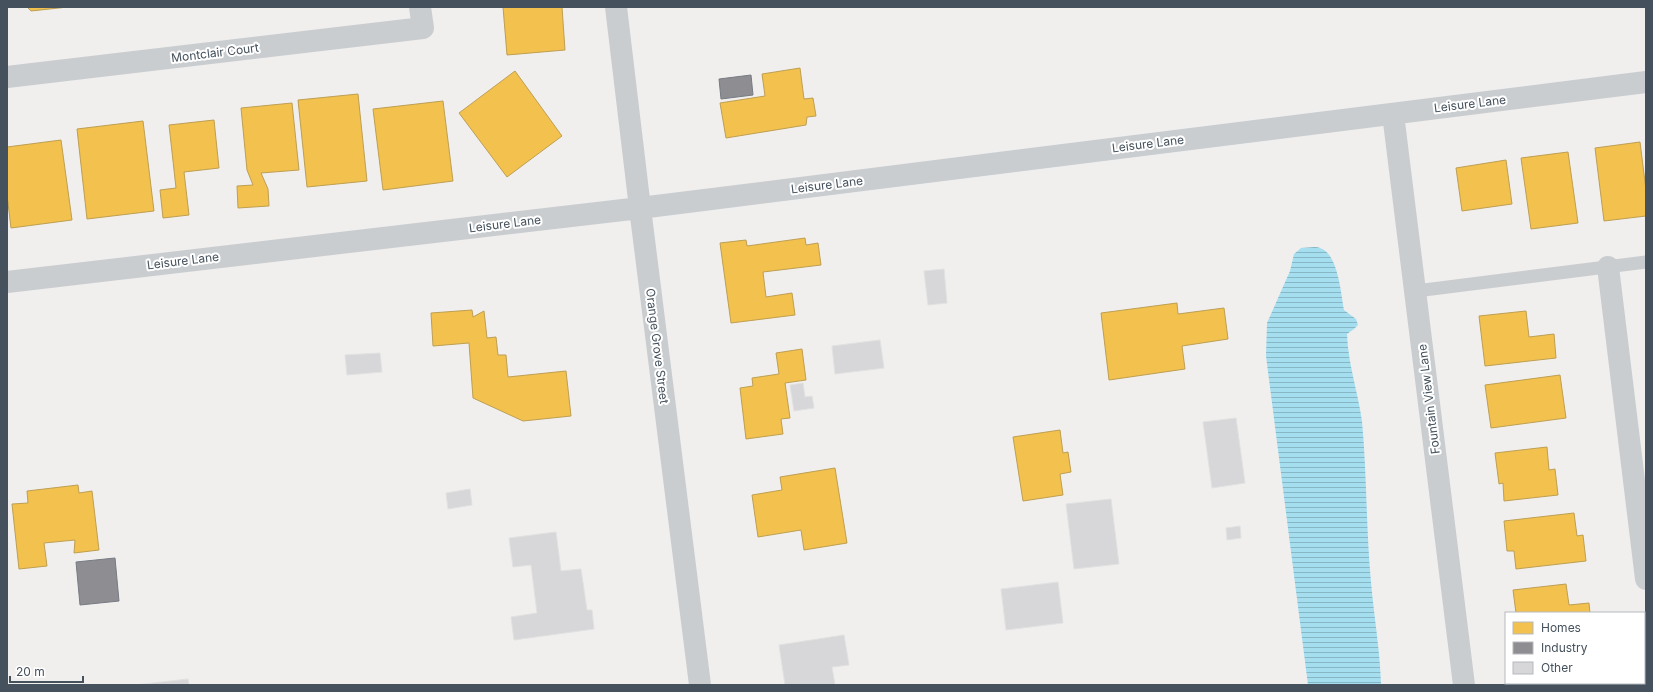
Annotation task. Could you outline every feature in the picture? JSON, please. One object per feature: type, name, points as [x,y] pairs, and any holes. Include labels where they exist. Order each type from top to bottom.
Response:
[{"type":"street","name":"Montclair Court","points":[[7,77],[423,28],[420,7]]},
{"type":"street","name":"Orange Grove Street","points":[[616,7],[700,685]]},
{"type":"street","name":"Leisure Lane","points":[[7,282],[640,208],[1646,82]]},
{"type":"street","name":"Fountain View Lane","points":[[1393,114],[1464,685]]},
{"type":"street","points":[[1608,267],[1638,447],[1646,579]]},
{"type":"lane","points":[[1416,291],[1646,262]]},
{"type":"water","points":[[1318,247],[1326,251],[1335,266],[1338,275],[1344,310],[1356,319],[1358,325],[1347,334],[1349,356],[1362,421],[1369,562],[1381,685],[1308,685],[1266,356],[1267,323],[1290,271],[1294,254],[1301,248]]},
{"type":"building: Homes","points":[[27,7],[68,7],[31,11]]},
{"type":"building: Homes","points":[[503,7],[562,7],[565,50],[507,55]]},
{"type":"building: Homes","points":[[800,68],[804,99],[813,98],[816,116],[807,117],[806,125],[726,138],[720,103],[765,96],[762,74]]},
{"type":"building: Homes","points":[[515,71],[562,136],[507,177],[459,113]]},
{"type":"building: Homes","points":[[358,94],[367,181],[307,187],[298,100]]},
{"type":"building: Homes","points":[[443,101],[453,181],[383,190],[373,109]]},
{"type":"building: Homes","points":[[292,103],[299,170],[261,173],[268,189],[269,206],[238,208],[237,186],[253,185],[247,170],[241,108]]},
{"type":"building: Homes","points":[[214,120],[219,168],[184,172],[189,215],[163,218],[160,190],[176,188],[169,125]]},
{"type":"building: Homes","points":[[143,121],[154,211],[87,219],[77,129]]},
{"type":"building: Homes","points":[[61,140],[72,220],[11,228],[7,195],[7,147]]},
{"type":"building: Homes","points":[[1640,142],[1646,190],[1646,216],[1604,221],[1595,148]]},
{"type":"building: Homes","points":[[1568,152],[1578,223],[1531,229],[1521,158]]},
{"type":"building: Homes","points":[[1506,160],[1512,204],[1462,211],[1456,168]]},
{"type":"building: Homes","points":[[805,238],[806,245],[818,243],[821,265],[763,272],[766,297],[792,293],[795,315],[731,323],[720,243],[746,240],[747,246]]},
{"type":"building: Homes","points":[[1177,303],[1178,314],[1224,308],[1228,339],[1182,346],[1185,369],[1109,380],[1101,313]]},
{"type":"building: Homes","points":[[472,310],[473,317],[484,311],[487,338],[496,337],[498,355],[506,355],[508,377],[566,371],[571,416],[523,421],[473,398],[469,343],[433,346],[431,313]]},
{"type":"building: Homes","points":[[1526,311],[1529,337],[1554,334],[1556,358],[1485,366],[1479,316]]},
{"type":"building: Homes","points":[[802,349],[806,380],[785,383],[790,418],[781,419],[783,434],[746,439],[740,388],[753,386],[752,378],[779,374],[776,353]]},
{"type":"building: Homes","points":[[1560,375],[1566,418],[1491,428],[1485,385]]},
{"type":"building: Homes","points":[[1060,430],[1063,453],[1068,452],[1071,472],[1060,474],[1063,495],[1023,501],[1013,437]]},
{"type":"building: Homes","points":[[1547,447],[1549,470],[1555,469],[1558,495],[1504,501],[1503,483],[1499,484],[1495,453]]},
{"type":"building: Homes","points":[[835,468],[847,543],[804,550],[801,530],[758,537],[752,495],[782,490],[780,477]]},
{"type":"building: Homes","points":[[78,485],[79,493],[92,491],[99,550],[74,553],[75,540],[44,543],[47,566],[19,569],[12,504],[28,503],[27,491]]},
{"type":"building: Homes","points":[[1574,513],[1577,536],[1583,535],[1586,561],[1516,569],[1514,551],[1507,551],[1504,521]]},
{"type":"building: Homes","points":[[1566,584],[1569,605],[1589,603],[1590,612],[1516,612],[1513,590]]},
{"type":"building: Homes","points":[[1524,684],[1601,684],[1601,685]]},
{"type":"building: Industry","points":[[751,75],[753,95],[721,99],[719,79]]},
{"type":"building: Industry","points":[[115,558],[119,601],[80,605],[76,562]]},
{"type":"building: Other","points":[[944,269],[947,303],[928,305],[924,271]]},
{"type":"building: Other","points":[[880,340],[884,368],[835,374],[832,346]]},
{"type":"building: Other","points":[[380,353],[382,372],[347,375],[345,355]]},
{"type":"building: Other","points":[[803,383],[805,397],[812,396],[814,408],[794,411],[790,385]]},
{"type":"building: Other","points":[[1236,418],[1245,483],[1212,488],[1203,422]]},
{"type":"building: Other","points":[[470,489],[472,505],[448,509],[446,493]]},
{"type":"building: Other","points":[[1111,499],[1119,564],[1074,569],[1066,504]]},
{"type":"building: Other","points":[[1240,526],[1241,538],[1227,540],[1226,528]]},
{"type":"building: Other","points":[[556,532],[561,571],[581,569],[587,610],[592,610],[594,629],[514,640],[511,617],[537,613],[531,565],[513,567],[509,538]]},
{"type":"building: Other","points":[[1058,582],[1063,623],[1006,630],[1001,589]]},
{"type":"building: Other","points":[[844,635],[849,665],[832,667],[835,685],[785,685],[779,645]]},
{"type":"building: Other","points":[[188,679],[189,685],[135,685]]}]
